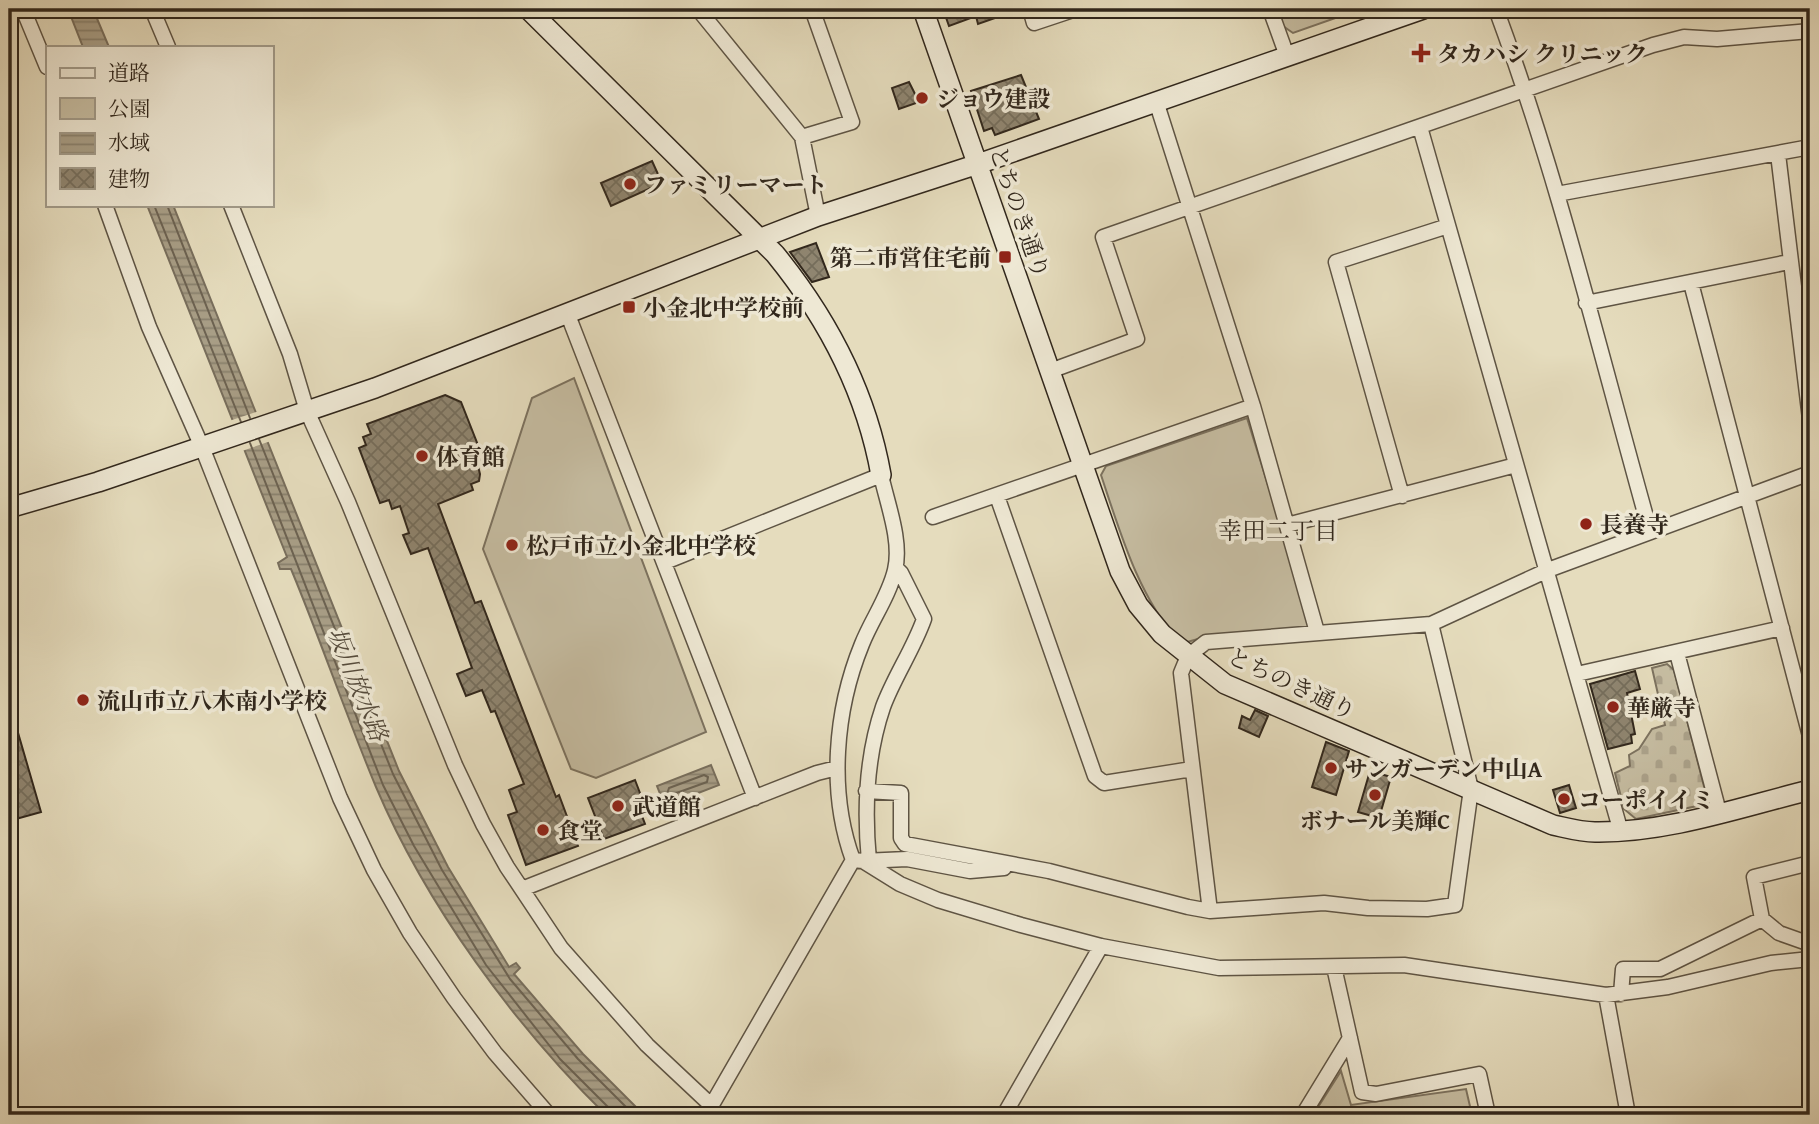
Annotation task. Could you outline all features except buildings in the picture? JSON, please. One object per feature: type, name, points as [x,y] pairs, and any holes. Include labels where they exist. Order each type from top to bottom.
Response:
[{"type":"street","points":[[23,9],[46,65]]},
{"type":"street","points":[[152,9],[167,46]]},
{"type":"street","points":[[528,9],[775,254],[811,301],[841,352],[873,436],[893,530],[896,569],[855,663],[838,768],[840,817],[862,860],[900,884],[938,900],[1101,946],[1219,968],[1404,965],[1606,995],[1704,981],[1771,963],[1810,959]]},
{"type":"street","points":[[698,9],[802,137],[818,216]]},
{"type":"street","points":[[802,137],[852,122],[812,9]]},
{"type":"street","name":"とちのき通り","points":[[923,9],[1120,571],[1138,605],[1162,634],[1226,684],[1553,825],[1591,832],[1621,832],[1810,790]]},
{"type":"street","points":[[1030,9],[1034,23],[1076,9]]},
{"type":"street","points":[[1270,9],[1287,56]]},
{"type":"street","points":[[9,508],[98,482],[415,374],[818,216],[978,164],[1423,9]]},
{"type":"street","points":[[1496,9],[1525,89],[1557,194],[1650,531]]},
{"type":"street","points":[[1050,370],[1137,339],[1103,237],[1525,89],[1684,37],[1717,39],[1810,31]]},
{"type":"street","points":[[1156,100],[1253,407],[1317,632]]},
{"type":"street","points":[[1420,127],[1621,832]]},
{"type":"street","points":[[1557,194],[1810,147]]},
{"type":"street","points":[[1777,154],[1810,419]]},
{"type":"street","points":[[106,206],[149,327],[207,445],[304,711],[374,870],[410,933],[454,998],[495,1053],[549,1115]]},
{"type":"street","points":[[232,206],[290,354],[303,412],[348,502],[454,765],[483,824],[561,947],[709,1112],[862,860],[866,791],[884,706],[924,619],[901,573],[896,569]]},
{"type":"street","points":[[1402,496],[1336,261],[1448,226]]},
{"type":"street","points":[[1586,303],[1789,261]]},
{"type":"street","points":[[1691,283],[1810,736]]},
{"type":"street","points":[[568,315],[755,798]]},
{"type":"street","points":[[933,517],[1253,407]]},
{"type":"street","points":[[1287,525],[1516,465]]},
{"type":"street","points":[[1210,911],[1181,673],[1188,656],[1206,642],[1431,624],[1548,570],[1810,473]]},
{"type":"street","points":[[665,562],[881,475]]},
{"type":"street","points":[[997,496],[1095,776],[1104,783],[1192,769]]},
{"type":"street","points":[[866,791],[901,793],[901,838],[905,844],[1023,867],[1210,911],[1324,903],[1368,908],[1427,909],[1455,905],[1471,789],[1431,624]]},
{"type":"street","points":[[1577,674],[1782,628]]},
{"type":"street","points":[[1677,653],[1719,812]]},
{"type":"street","points":[[522,889],[838,768]]},
{"type":"street","points":[[862,860],[907,859],[970,871],[1023,867]]},
{"type":"street","points":[[1810,863],[1754,877],[1762,919],[1779,933],[1810,944]]},
{"type":"street","points":[[1622,994],[1623,969],[1660,969],[1762,919]]},
{"type":"street","points":[[1004,1115],[1101,946]]},
{"type":"street","points":[[1334,967],[1362,1092],[1377,1094],[1479,1074],[1488,1115]]},
{"type":"street","points":[[1606,995],[1628,1115]]},
{"type":"street","points":[[1303,1115],[1350,1038]]},
{"type":"green space","points":[[1277,9],[1361,9],[1293,33],[1283,26]]},
{"type":"green space","points":[[574,378],[706,732],[596,778],[571,769],[483,549],[532,398]]},
{"type":"green space","points":[[1247,418],[1313,629],[1205,637],[1180,644],[1153,605],[1132,564],[1101,475],[1106,466]]},
{"type":"green space","points":[[1667,664],[1674,670],[1706,794],[1697,806],[1636,819],[1624,809],[1615,773],[1630,766],[1629,755],[1639,749],[1652,729],[1665,725],[1652,668]]},
{"type":"green space","points":[[1341,1071],[1351,1105],[1466,1089],[1472,1115],[1313,1115]]},
{"type":"water","points":[[68,9],[93,9],[109,46],[83,46]]},
{"type":"water","name":"坂川放水路","points":[[147,206],[173,206],[399,771],[448,867],[509,967],[516,963],[520,968],[514,974],[583,1054],[644,1115],[606,1115],[506,1003],[447,919],[420,876],[376,787],[291,569],[280,569],[278,563],[287,557]]},
{"type":"water","points":[[711,765],[719,785],[665,806],[657,786]]},
{"type":"pier","points":[[259,411],[271,441],[242,451],[229,421]]},
{"type":"place","name":"タカハシ クリニック","points":[[1421,53]]},
{"type":"place","name":"ジョウ建設","points":[[922,98]]},
{"type":"place","name":"ファミリーマート","points":[[630,184]]},
{"type":"place","name":"第二市営住宅前","points":[[1005,257]]},
{"type":"place","name":"小金北中学校前","points":[[629,307]]},
{"type":"place","name":"体育館","points":[[422,456]]},
{"type":"place","name":"長養寺","points":[[1586,524]]},
{"type":"place","name":"松戸市立小金北中学校","points":[[512,545]]},
{"type":"place","name":"流山市立八木南小学校","points":[[83,700]]},
{"type":"place","name":"華厳寺","points":[[1613,707]]},
{"type":"place","name":"サンガーデン中山A","points":[[1331,768]]},
{"type":"place","name":"ボナール美輝C","points":[[1375,795]]},
{"type":"place","name":"コーポイイミ","points":[[1564,799]]},
{"type":"place","name":"武道館","points":[[618,806]]},
{"type":"place","name":"食堂","points":[[543,830]]},
{"type":"district","name":"幸田二丁目","points":[[1278,530]]}]
